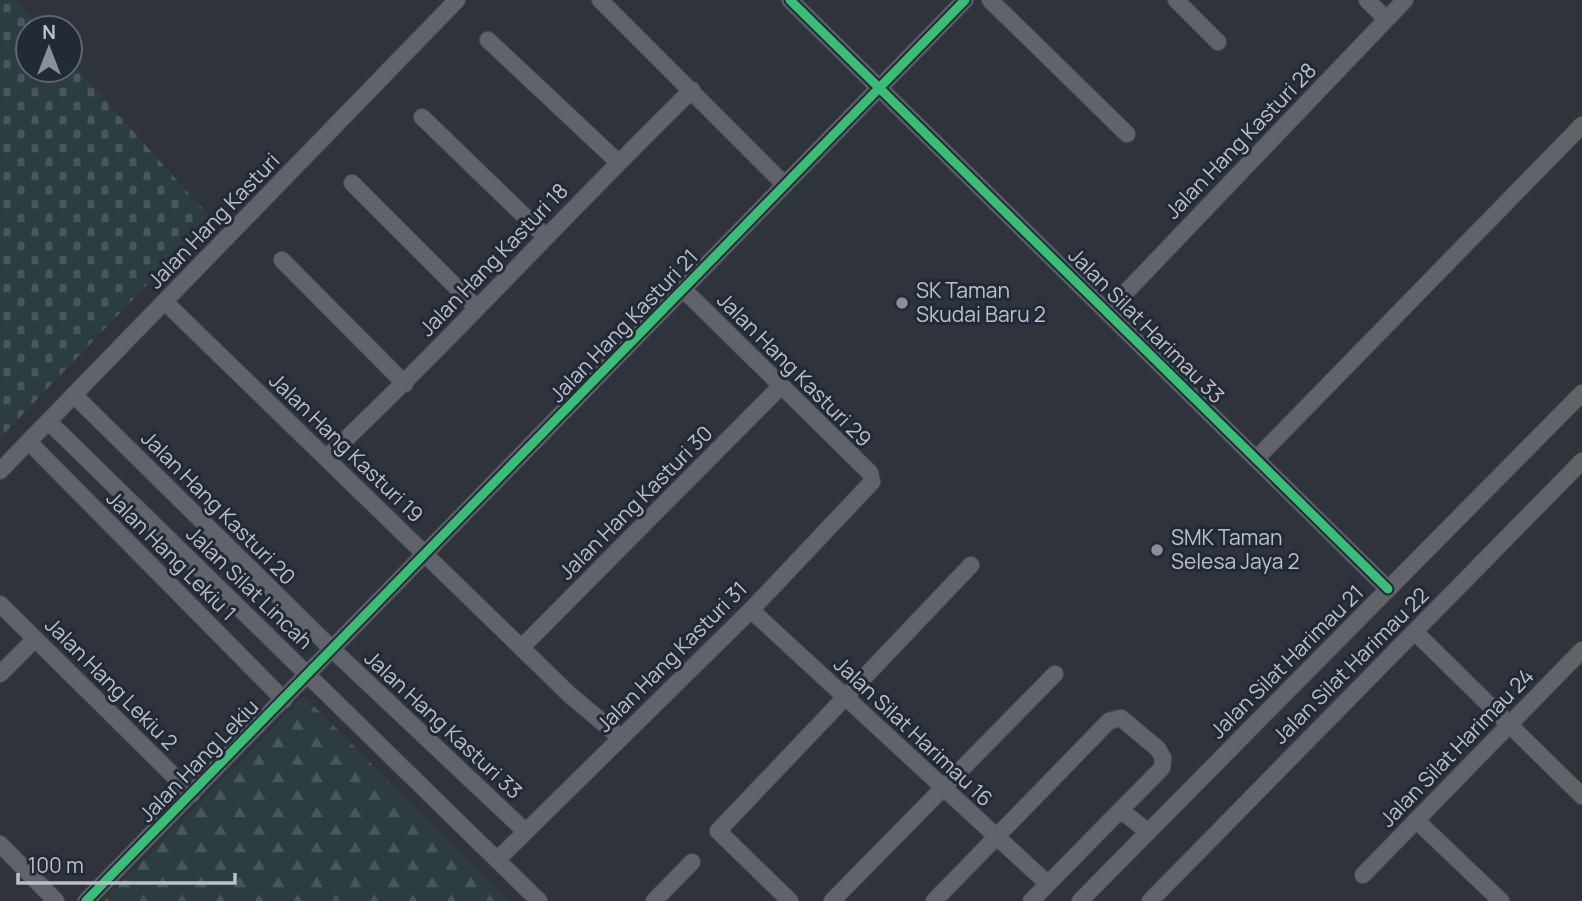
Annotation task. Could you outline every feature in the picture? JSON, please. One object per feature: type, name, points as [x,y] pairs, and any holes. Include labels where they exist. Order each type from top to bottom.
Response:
[{"type":"street","name":"Jalan Hang Kasturi","points":[[0,471],[457,0]]},
{"type":"street","points":[[600,0],[785,185]]},
{"type":"street","name":"Jalan Silat Harimau 33","points":[[790,0],[1388,589]]},
{"type":"street","name":"Jalan Hang Kasturi 21","points":[[308,675],[965,0]]},
{"type":"street","points":[[990,0],[1127,135]]},
{"type":"street","points":[[1176,0],[1218,42]]},
{"type":"street","points":[[1367,0],[1386,19]]},
{"type":"street","name":"Jalan Hang Kasturi 28","points":[[1107,312],[1405,0]]},
{"type":"street","points":[[488,40],[618,162]]},
{"type":"street","name":"Jalan Hang Kasturi 18","points":[[326,458],[405,384],[618,162],[692,90]]},
{"type":"street","points":[[422,117],[546,237]]},
{"type":"street","points":[[1255,459],[1582,125]]},
{"type":"street","points":[[352,183],[477,309]]},
{"type":"street","points":[[282,260],[405,384]]},
{"type":"street","name":"Jalan Hang Kasturi 29","points":[[684,290],[870,473],[872,482]]},
{"type":"street","name":"Jalan Hang Kasturi 19","points":[[165,302],[521,648],[620,737]]},
{"type":"street","name":"Jalan Hang Kasturi 30","points":[[521,648],[780,387]]},
{"type":"street","name":"Jalan Silat Harimau 21","points":[[1080,901],[1582,393]]},
{"type":"street","name":"Jalan Hang Kasturi 20","points":[[75,396],[333,650]]},
{"type":"street","name":"Jalan Silat Lincah","points":[[49,422],[539,901]]},
{"type":"street","name":"Jalan Hang Lekiu 1","points":[[29,442],[284,700]]},
{"type":"street","name":"Jalan Silat Harimau 22","points":[[1153,900],[1582,461]]},
{"type":"street","name":"Jalan Hang Kasturi 31","points":[[498,859],[751,610],[872,482]]},
{"type":"street","points":[[790,901],[718,831],[971,565]]},
{"type":"street","name":"Jalan Hang Lekiu 2","points":[[0,604],[191,794]]},
{"type":"street","name":"Jalan Silat Harimau 16","points":[[751,610],[1048,884]]},
{"type":"street","points":[[1415,632],[1582,796]]},
{"type":"street","points":[[0,674],[35,639]]},
{"type":"street","name":"Jalan Hang Kasturi 33","points":[[333,650],[526,831]]},
{"type":"street","name":"Jalan Silat Harimau 24","points":[[1363,875],[1582,650]]},
{"type":"street","points":[[832,901],[1055,674]]},
{"type":"street","name":"Jalan Hang Lekiu","points":[[86,901],[308,675]]},
{"type":"street","points":[[934,901],[1113,719],[1125,721],[1158,749],[1163,758],[1162,768],[1031,901]]},
{"type":"street","points":[[1122,811],[1148,832]]},
{"type":"street","points":[[1416,820],[1502,901]]},
{"type":"street","points":[[0,844],[56,901]]},
{"type":"street","points":[[654,901],[692,862]]},
{"type":"green space","points":[[0,0],[15,0],[28,14],[14,14],[14,84],[84,84],[84,77],[211,218],[0,438]]},
{"type":"green space","points":[[304,696],[509,901],[104,901]]},
{"type":"cycle path","points":[[790,0],[1388,589]]},
{"type":"cycle path","points":[[86,901],[965,0]]},
{"type":"place","name":"SK Taman Skudai Baru 2","points":[[902,303]]},
{"type":"place","name":"SMK Taman Selesa Jaya 2","points":[[1157,550]]}]
